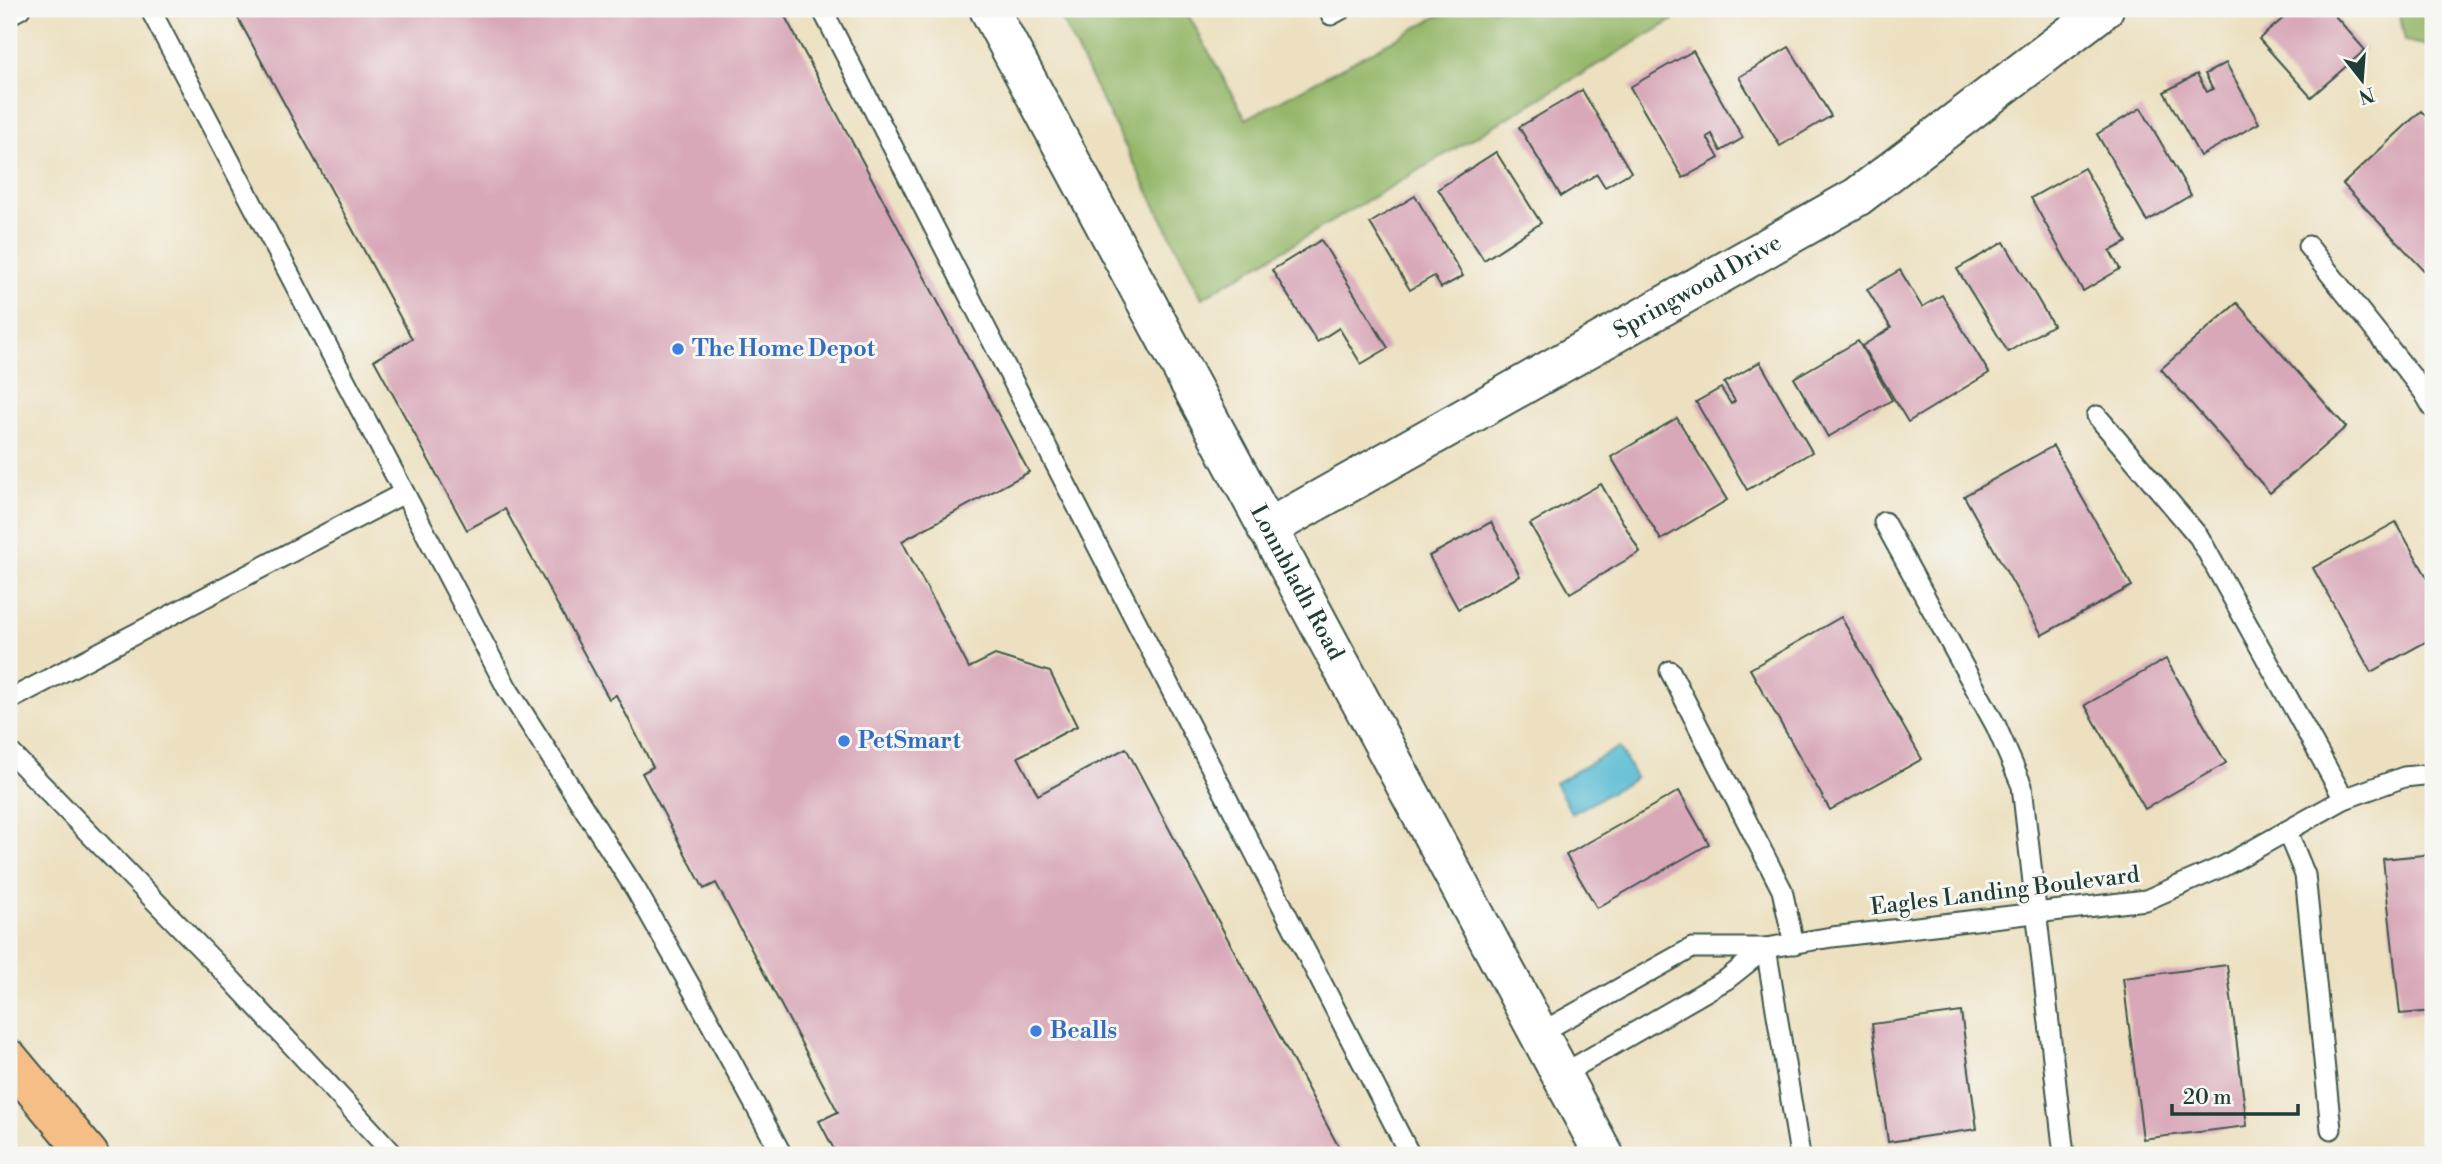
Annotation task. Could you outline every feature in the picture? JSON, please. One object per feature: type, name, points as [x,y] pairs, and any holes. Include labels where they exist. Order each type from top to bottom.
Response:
[{"type":"main road","points":[[9,1059],[89,1155]]},
{"type":"street","name":"Lonnbladh Road","points":[[989,9],[1604,1155]]},
{"type":"street","name":"Springwood Drive","points":[[1267,528],[1857,197],[2104,9]]},
{"type":"lane","points":[[9,15],[20,9]]},
{"type":"lane","points":[[150,9],[506,688],[636,890],[782,1155]]},
{"type":"lane","points":[[822,9],[1410,1155]]},
{"type":"lane","points":[[2308,246],[2423,391],[2433,408]]},
{"type":"lane","points":[[2097,416],[2199,537],[2344,799]]},
{"type":"lane","points":[[9,700],[404,492]]},
{"type":"lane","points":[[1884,522],[1996,726],[2022,786],[2064,1155]]},
{"type":"lane","points":[[1670,671],[1782,890],[1794,944]]},
{"type":"lane","points":[[9,751],[228,976],[394,1155]]},
{"type":"lane","name":"Eagles Landing Boulevard","points":[[1538,1034],[1692,948],[1766,948],[2146,900],[2224,866],[2344,799],[2404,777],[2433,774]]},
{"type":"lane","points":[[2287,831],[2305,875],[2330,1129]]},
{"type":"lane","points":[[1561,1075],[1727,979],[1766,948],[1800,1155]]},
{"type":"green space","points":[[1056,9],[1185,9],[1246,119],[1451,9],[1675,9],[1673,20],[1202,298]]},
{"type":"green space","points":[[2398,9],[2433,9],[2433,47],[2405,41]]},
{"type":"water","points":[[1619,747],[1636,778],[1572,814],[1555,783]]},
{"type":"building","points":[[233,9],[781,9],[1029,472],[902,541],[969,668],[995,655],[1050,672],[1077,726],[1018,757],[1038,795],[1126,748],[1343,1155],[837,1155],[819,1121],[838,1112],[716,883],[704,889],[642,773],[653,767],[616,695],[609,699],[505,509],[467,530],[374,360],[412,339]]},
{"type":"building","points":[[2294,9],[2329,9],[2365,50],[2311,97],[2259,39]]},
{"type":"building","points":[[1789,47],[1831,116],[1780,146],[1739,77]]},
{"type":"building","points":[[1693,51],[1743,138],[1721,151],[1712,134],[1707,137],[1719,158],[1683,178],[1630,87]]},
{"type":"building","points":[[2226,63],[2259,123],[2200,156],[2164,92],[2197,74],[2207,92],[2213,89],[2205,74]]},
{"type":"building","points":[[1582,90],[1631,172],[1605,187],[1597,174],[1561,196],[1519,127]]},
{"type":"building","points":[[2141,108],[2191,195],[2147,221],[2097,134]]},
{"type":"building","points":[[2421,111],[2433,124],[2433,280],[2343,184]]},
{"type":"building","points":[[1496,152],[1541,223],[1484,260],[1438,189]]},
{"type":"building","points":[[2084,168],[2127,242],[2110,251],[2120,269],[2083,291],[2031,198]]},
{"type":"building","points":[[1415,196],[1463,276],[1441,288],[1434,276],[1410,290],[1370,223]]},
{"type":"building","points":[[1321,240],[1388,348],[1361,364],[1339,328],[1317,342],[1272,270]]},
{"type":"building","points":[[2004,242],[2053,325],[2008,352],[1957,269]]},
{"type":"building","points":[[1900,270],[1922,307],[1942,295],[1989,373],[1908,422],[1862,346],[1891,328],[1867,289]]},
{"type":"building","points":[[2237,303],[2346,427],[2270,493],[2161,369]]},
{"type":"building","points":[[1858,341],[1892,400],[1828,437],[1794,378]]},
{"type":"building","points":[[1760,362],[1812,452],[1747,490],[1696,402],[1721,388],[1731,404],[1735,401],[1724,383]]},
{"type":"building","points":[[1677,418],[1727,500],[1661,540],[1611,457]]},
{"type":"building","points":[[2053,446],[2132,586],[2042,635],[1964,496]]},
{"type":"building","points":[[1601,484],[1640,552],[1570,593],[1530,524]]},
{"type":"building","points":[[1491,522],[1520,576],[1458,609],[1429,556]]},
{"type":"building","points":[[2396,522],[2433,588],[2433,638],[2371,672],[2313,568]]},
{"type":"building","points":[[1841,617],[1922,759],[1830,810],[1750,669]]},
{"type":"building","points":[[2166,659],[2226,763],[2145,809],[2085,705]]},
{"type":"building","points":[[1679,791],[1709,844],[1597,908],[1566,855]]},
{"type":"building","points":[[2433,854],[2433,1011],[2400,1014],[2383,859]]},
{"type":"building","points":[[2227,965],[2247,1126],[2143,1139],[2123,978]]},
{"type":"building","points":[[1961,1012],[1977,1129],[1888,1142],[1872,1024]]},
{"type":"place","name":"The Home Depot","points":[[678,349]]},
{"type":"place","name":"PetSmart","points":[[844,741]]},
{"type":"place","name":"Bealls","points":[[1036,1031]]}]
